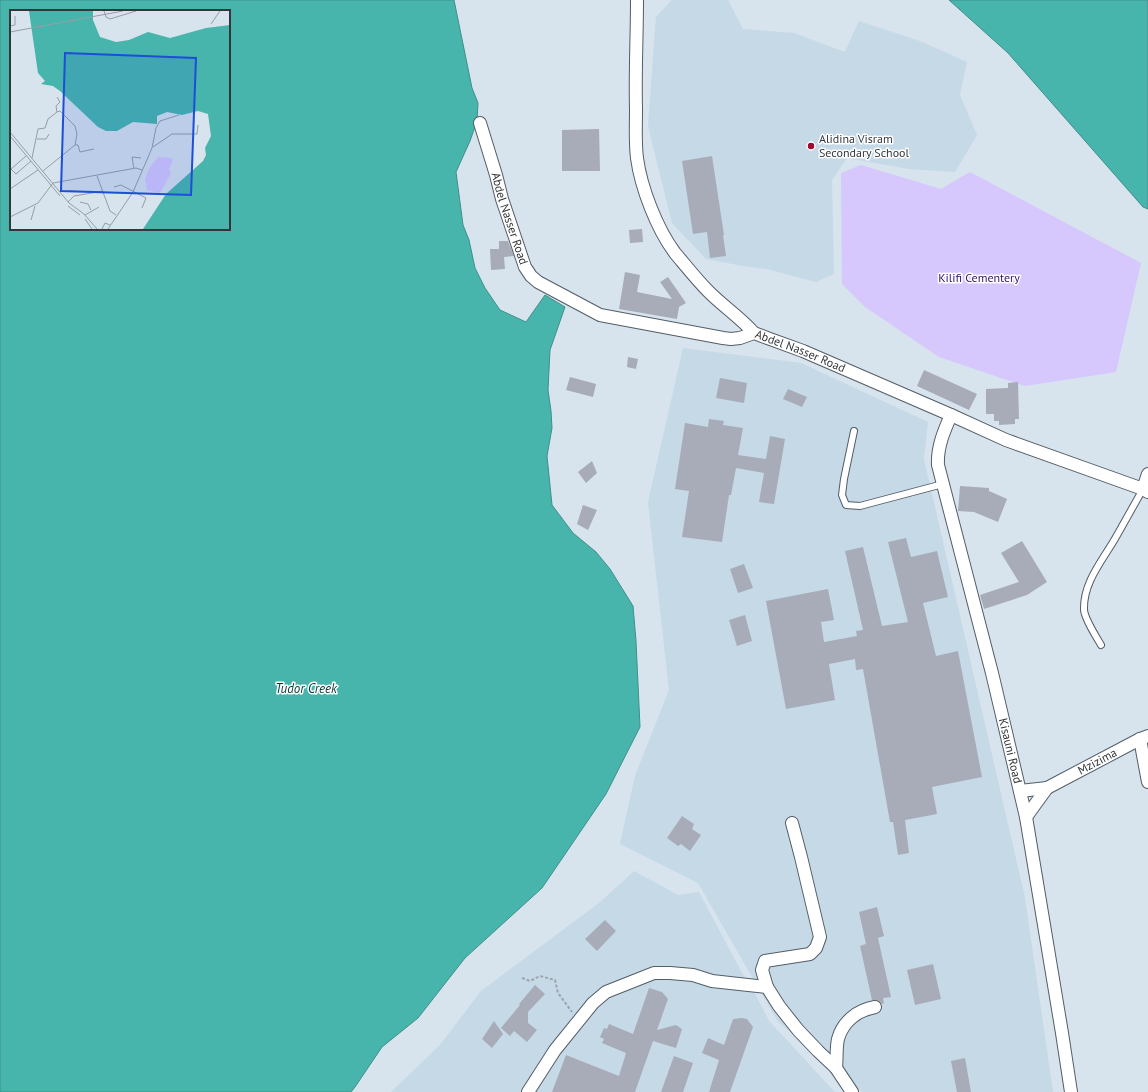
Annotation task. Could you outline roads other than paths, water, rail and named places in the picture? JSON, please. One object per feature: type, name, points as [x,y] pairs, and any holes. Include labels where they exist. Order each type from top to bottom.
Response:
[{"type":"street","points":[[637,0],[637,158],[647,199],[654,217],[674,251],[710,293],[745,323],[754,333]]},
{"type":"street","name":"Abdel Nasser Road","points":[[480,123],[521,257],[530,276],[538,282],[600,315],[731,339],[740,338],[754,333],[803,351],[1006,440],[1145,491]]},
{"type":"street","name":"Kisauni Road","points":[[951,415],[943,433],[938,459],[939,473],[992,673],[1026,818],[1071,1092]]},
{"type":"street","points":[[1145,491],[1148,474]]},
{"type":"street","points":[[1144,738],[1148,782]]},
{"type":"street","name":"Mzizima","points":[[1047,788],[1144,738]]},
{"type":"street","points":[[1020,790],[1047,788]]},
{"type":"street","points":[[1026,818],[1047,788]]},
{"type":"street","points":[[792,823],[802,857],[820,937],[816,948],[810,954],[765,961],[762,970],[767,987],[779,1006],[798,1030],[836,1068],[852,1092]]},
{"type":"street","points":[[528,1092],[555,1050],[593,1003],[606,992],[654,973],[693,975],[712,981],[767,987]]},
{"type":"street","points":[[836,1068],[838,1038],[847,1023],[853,1016],[861,1011],[875,1007]]},
{"type":"lane","points":[[854,431],[842,495],[846,505],[860,506],[943,484]]},
{"type":"lane","points":[[1102,646],[1085,615],[1085,598],[1088,587],[1096,569],[1145,491]]},
{"type":"water","name":"Tudor Creek","points":[[0,0],[454,0],[472,88],[478,103],[477,121],[456,172],[463,225],[469,240],[475,268],[485,288],[500,310],[526,322],[545,295],[565,307],[550,350],[548,390],[552,428],[547,456],[552,505],[573,533],[596,552],[610,569],[633,606],[640,727],[606,794],[542,888],[465,958],[418,1018],[382,1047],[351,1092],[0,1092]]},
{"type":"water","points":[[949,0],[1148,0],[1148,209],[1143,207],[1008,53]]},
{"type":"place","name":"Alidina Visram Secondary School","points":[[811,146]]},
{"type":"park label","name":"Kilifi Cementery","points":[[979,278]]}]
